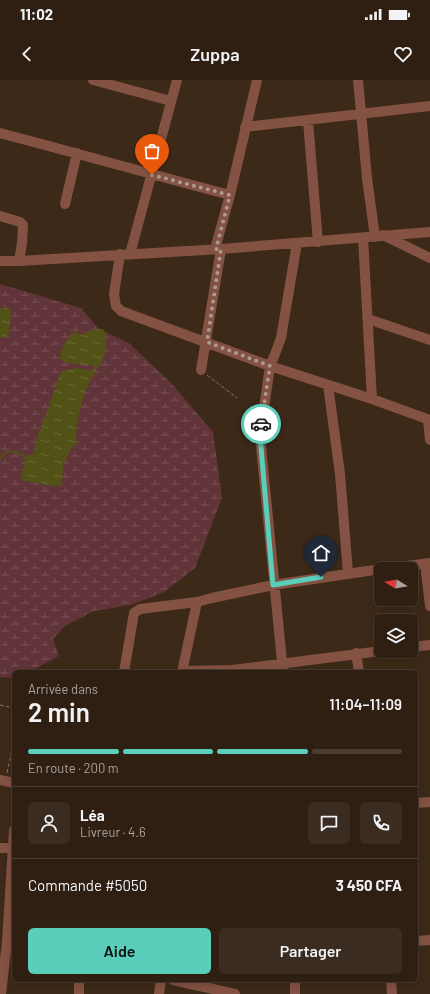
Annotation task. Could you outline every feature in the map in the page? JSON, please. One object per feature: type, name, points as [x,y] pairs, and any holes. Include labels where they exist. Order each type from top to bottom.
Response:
[{"type":"street","points":[[93,80],[170,101]]},
{"type":"street","points":[[130,254],[152,175],[170,101],[177,80]]},
{"type":"street","points":[[201,370],[207,342],[218,249],[257,80]]},
{"type":"street","points":[[358,80],[360,115],[367,178],[379,236]]},
{"type":"street","points":[[245,127],[430,106]]},
{"type":"street","points":[[308,121],[318,242]]},
{"type":"street","points":[[0,133],[230,195]]},
{"type":"street","points":[[65,204],[77,153]]},
{"type":"street","points":[[0,216],[20,222],[23,225],[19,261]]},
{"type":"street","points":[[0,261],[218,249],[430,232]]},
{"type":"street","points":[[379,236],[430,258]]},
{"type":"street","points":[[363,238],[372,399]]},
{"type":"street","points":[[282,668],[260,436],[270,366],[281,338],[297,243]]},
{"type":"street","points":[[120,254],[114,294],[116,306],[121,311],[270,366],[372,399],[429,420],[430,440]]},
{"type":"street","points":[[368,319],[430,340]]},
{"type":"street","points":[[328,385],[340,474],[348,573]]},
{"type":"street","points":[[427,564],[430,606]]},
{"type":"street","points":[[124,670],[134,613],[140,609],[197,602],[273,585],[374,570]]},
{"type":"street","points":[[182,670],[197,602]]},
{"type":"street","points":[[418,647],[430,646]]},
{"type":"street","points":[[232,670],[282,668],[356,653],[374,652]]},
{"type":"street","points":[[356,653],[359,670]]},
{"type":"street","points":[[418,803],[430,802]]},
{"type":"street","points":[[0,848],[12,848]]},
{"type":"street","points":[[1,994],[11,943],[12,904]]},
{"type":"street","points":[[418,941],[430,940]]},
{"type":"street","points":[[79,982],[79,994]]},
{"type":"street","points":[[159,994],[160,982]]},
{"type":"street","points":[[182,982],[234,994]]},
{"type":"street","points":[[295,982],[295,994]]},
{"type":"street","points":[[391,982],[392,994]]},
{"type":"path","points":[[201,370],[237,398]]},
{"type":"path","points":[[0,705],[12,708]]},
{"type":"path","points":[[6,781],[12,750]]},
{"type":"green space","points":[[0,284],[81,308],[99,329],[129,343],[171,383],[213,432],[222,498],[195,568],[164,592],[131,605],[94,611],[65,626],[53,639],[59,656],[33,670],[12,670],[12,678],[0,677]]},
{"type":"water","points":[[0,308],[7,308],[11,311],[9,332],[6,338],[0,337]]},
{"type":"water","points":[[99,329],[104,330],[106,348],[101,362],[84,396],[75,438],[78,445],[74,445],[63,466],[62,486],[51,486],[21,481],[21,474],[25,463],[23,455],[26,456],[34,454],[37,438],[55,386],[62,371],[78,368],[87,370],[95,369],[92,365],[68,363],[59,359],[64,344],[70,335],[77,330],[77,334],[82,335],[85,332]]},
{"type":"waterway","points":[[0,458],[11,451],[23,455]]},
{"type":"way so far","points":[[152,175],[230,195],[216,249],[221,249],[207,342],[270,366],[261,424]]},
{"type":"route","points":[[261,424],[260,436],[273,585],[321,577]]}]
